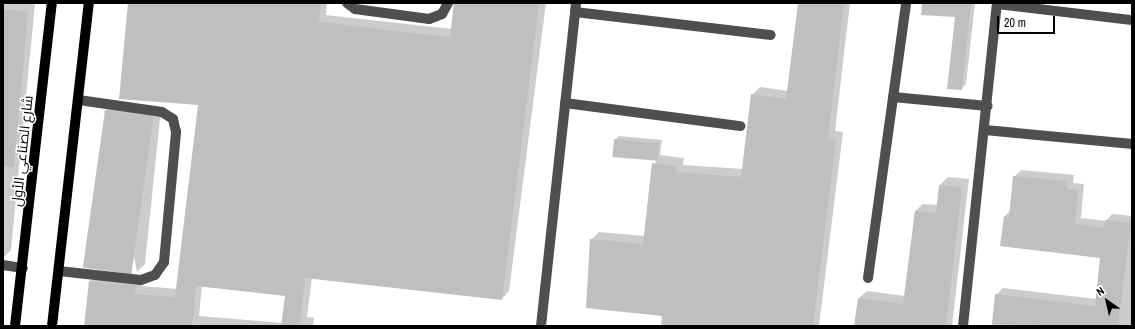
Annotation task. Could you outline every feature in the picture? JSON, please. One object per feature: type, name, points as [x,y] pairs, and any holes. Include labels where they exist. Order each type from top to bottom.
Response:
[{"type":"main road","name":"شارع الصناعي الأول","points":[[15,326],[23,268],[52,3]]},
{"type":"main road","points":[[52,326],[89,3]]},
{"type":"street","points":[[347,3],[355,9],[430,19],[442,14],[448,3]]},
{"type":"street","points":[[868,278],[906,3]]},
{"type":"street","points":[[963,326],[988,106],[997,3],[1132,20]]},
{"type":"street","points":[[541,326],[576,7],[771,35]]},
{"type":"street","points":[[893,97],[988,106]]},
{"type":"street","points":[[59,271],[140,280],[155,275],[164,262],[176,132],[173,119],[162,112],[79,100]]},
{"type":"street","points":[[565,103],[740,126]]},
{"type":"street","points":[[985,130],[1132,144]]},
{"type":"street","points":[[3,265],[23,268]]},
{"type":"building","points":[[128,3],[321,3],[319,22],[450,37],[454,3],[539,3],[502,300],[305,278],[300,326],[281,326],[285,296],[196,286],[192,326],[84,326],[89,281],[136,286],[135,294],[175,297],[198,105],[119,99]]},
{"type":"building","points":[[798,3],[844,3],[828,139],[836,140],[813,326],[661,326],[662,316],[586,308],[590,239],[643,244],[652,163],[677,166],[676,172],[741,177],[751,94],[786,99]]},
{"type":"building","points":[[922,3],[971,3],[962,90],[947,89],[955,17],[921,15]]},
{"type":"building","points":[[3,9],[28,12],[14,167],[3,166]]},
{"type":"building","points":[[105,110],[154,117],[131,274],[83,267]]},
{"type":"building","points":[[614,139],[659,143],[657,161],[612,157]]},
{"type":"building","points":[[1013,176],[1067,181],[1067,189],[1078,190],[1075,224],[1104,228],[1105,220],[1131,223],[1118,326],[992,324],[995,294],[1095,306],[1100,258],[1000,246],[1004,216],[1009,217]]},
{"type":"building","points":[[939,185],[962,187],[946,326],[854,326],[858,298],[903,304],[915,211],[936,213]]}]
